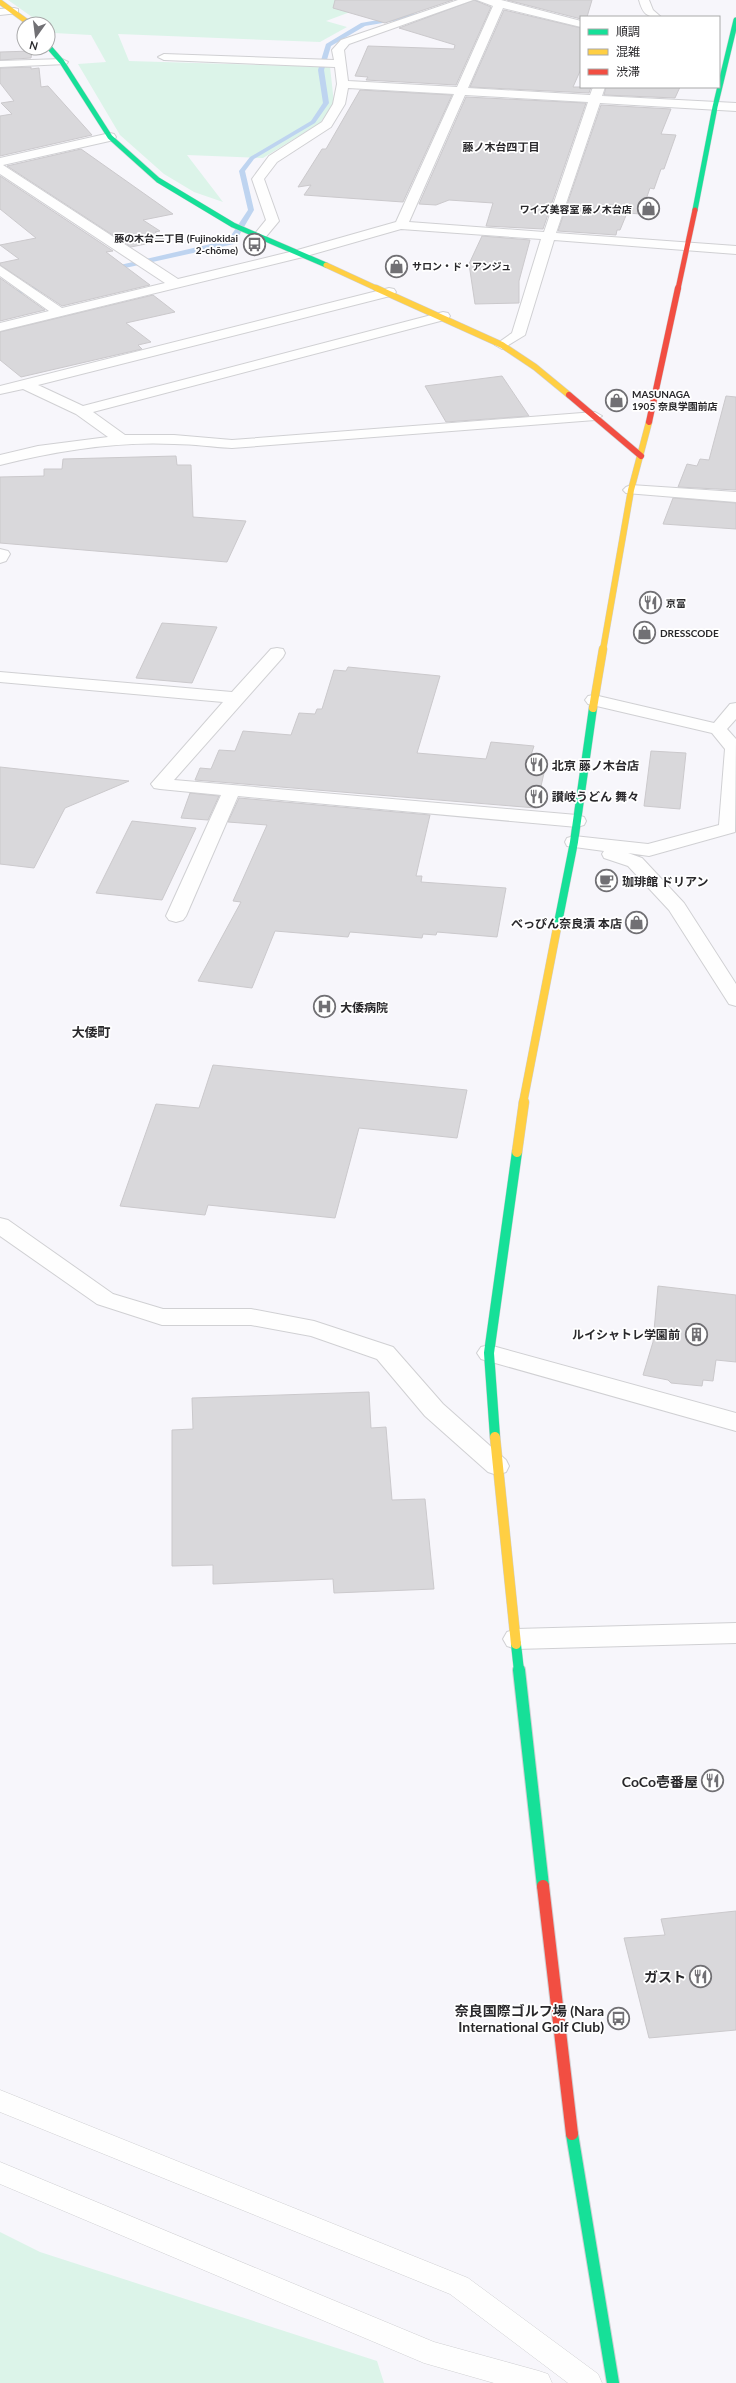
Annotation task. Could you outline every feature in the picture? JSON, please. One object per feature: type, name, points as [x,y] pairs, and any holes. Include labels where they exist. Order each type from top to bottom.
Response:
[{"type":"street","points":[[259,236],[273,222],[258,179],[273,159],[327,124],[339,104],[343,84],[335,63],[338,50],[345,42],[468,0]]},
{"type":"street","points":[[482,0],[500,3],[580,24]]},
{"type":"street","points":[[644,0],[648,12],[654,16]]},
{"type":"street","points":[[0,2],[20,16]]},
{"type":"street","points":[[401,225],[500,3]]},
{"type":"street","points":[[0,12],[14,11]]},
{"type":"street","points":[[720,83],[736,20]]},
{"type":"street","points":[[56,55],[62,62],[110,137],[158,180],[233,225],[443,316],[502,345],[535,367],[641,456]]},
{"type":"street","points":[[164,57],[335,63]]},
{"type":"street","points":[[0,64],[62,62]]},
{"type":"street","points":[[343,84],[460,92],[598,93],[714,107],[736,107]]},
{"type":"street","points":[[613,2383],[574,2149],[497,1466],[489,1353],[523,1105],[574,842],[594,700],[631,490],[641,456],[688,247],[719,88]]},
{"type":"street","points":[[502,345],[518,335],[549,235],[598,93]]},
{"type":"street","points":[[0,162],[110,137]]},
{"type":"street","points":[[0,168],[176,284]]},
{"type":"street","points":[[0,328],[59,312],[298,254],[401,225],[736,250]]},
{"type":"street","points":[[0,270],[59,312]]},
{"type":"street","points":[[2,388],[25,384],[389,292]]},
{"type":"street","points":[[80,411],[443,316]]},
{"type":"street","points":[[25,384],[80,411],[122,440]]},
{"type":"street","points":[[0,460],[38,450],[122,440],[174,439],[232,444],[595,416]]},
{"type":"street","points":[[631,490],[736,497]]},
{"type":"street","points":[[0,554],[2,554],[0,558]]},
{"type":"street","points":[[277,653],[160,784],[577,821]]},
{"type":"street","points":[[0,677],[236,698]]},
{"type":"street","points":[[594,700],[718,729],[736,722]]},
{"type":"street","points":[[718,729],[736,708]]},
{"type":"street","points":[[574,842],[649,850],[732,828],[734,748],[718,729]]},
{"type":"street","points":[[176,916],[232,790]]},
{"type":"street","points":[[574,842],[635,862],[676,907],[736,1000]]},
{"type":"street","points":[[0,1225],[105,1299],[162,1317],[251,1317],[314,1329],[385,1353],[434,1410],[497,1466]]},
{"type":"street","points":[[489,1353],[736,1422]]},
{"type":"street","points":[[516,1640],[736,1633]]},
{"type":"lane","points":[[0,2101],[459,2286],[589,2383]]},
{"type":"lane","points":[[0,2173],[433,2354],[539,2383]]},
{"type":"green space","points":[[8,0],[371,0],[369,5],[326,21],[347,27],[320,42],[118,34],[129,61],[330,67],[334,103],[320,123],[263,158],[187,155],[223,202],[194,192],[164,174],[120,135],[78,64],[106,62],[91,35],[56,33],[56,16],[31,16]]},
{"type":"green space","points":[[0,2232],[40,2252],[377,2361],[384,2383],[0,2383]]},
{"type":"building","points":[[335,0],[453,0],[385,23],[333,8]]},
{"type":"building","points":[[474,0],[491,7],[456,85],[366,80],[368,77],[355,76],[368,46],[454,49],[455,45],[399,28]]},
{"type":"building","points":[[507,0],[592,0],[587,16],[580,16],[580,19]]},
{"type":"building","points":[[504,10],[580,28],[580,71],[573,87],[591,88],[589,93],[470,87]]},
{"type":"building","points":[[0,52],[16,52],[16,56],[31,56],[31,58],[0,60]]},
{"type":"building","points":[[31,67],[31,69],[39,68],[41,87],[48,86],[92,135],[0,156],[0,116],[12,114],[1,103],[14,101],[0,83],[0,68]]},
{"type":"building","points":[[606,88],[680,88],[675,98],[604,95]]},
{"type":"building","points":[[360,90],[452,95],[403,202],[304,195],[311,185],[298,187],[322,149],[326,149]]},
{"type":"building","points":[[466,97],[586,103],[543,229],[486,226],[493,203],[449,200],[436,205],[419,204]]},
{"type":"building","points":[[601,105],[671,109],[661,134],[676,135],[664,169],[661,169],[654,189],[650,188],[641,214],[627,213],[620,230],[617,230],[616,235],[558,231]]},
{"type":"building","points":[[81,149],[173,214],[143,220],[160,231],[155,232],[165,240],[131,247],[7,166]]},
{"type":"building","points":[[0,176],[113,251],[106,252],[150,285],[62,306],[0,265],[0,263],[19,259],[0,245],[36,238],[0,209]]},
{"type":"building","points":[[482,236],[530,240],[519,281],[519,303],[475,304],[469,264]]},
{"type":"building","points":[[0,278],[45,310],[0,321]]},
{"type":"building","points":[[153,295],[175,312],[126,323],[151,342],[138,345],[142,349],[21,377],[0,360],[0,332]]},
{"type":"building","points":[[502,376],[529,416],[446,422],[425,386]]},
{"type":"building","points":[[726,396],[736,397],[736,490],[678,487],[687,464],[697,466],[700,459],[709,460]]},
{"type":"building","points":[[176,456],[177,465],[191,465],[193,517],[246,521],[227,562],[0,543],[0,477],[44,476],[44,469],[62,469],[63,459]]},
{"type":"building","points":[[673,498],[736,503],[736,529],[663,524]]},
{"type":"building","points":[[162,623],[217,627],[192,683],[136,678]]},
{"type":"building","points":[[348,667],[440,676],[417,753],[486,759],[491,742],[534,746],[530,758],[547,760],[536,808],[195,780],[200,768],[211,769],[219,750],[235,751],[243,731],[291,735],[299,713],[315,714],[317,709],[322,709],[334,670],[346,671]]},
{"type":"building","points":[[651,751],[686,753],[680,809],[644,806]]},
{"type":"building","points":[[0,767],[129,781],[65,808],[34,868],[0,864]]},
{"type":"building","points":[[190,793],[219,796],[208,820],[181,818]]},
{"type":"building","points":[[239,798],[430,815],[416,876],[422,876],[421,882],[506,888],[497,937],[437,932],[436,935],[423,934],[422,938],[350,932],[348,937],[275,931],[252,988],[198,981],[241,902],[233,901],[267,825],[228,822]]},
{"type":"building","points":[[132,821],[196,828],[162,900],[96,893]]},
{"type":"building","points":[[213,1065],[467,1090],[457,1138],[359,1128],[335,1218],[208,1205],[205,1215],[120,1206],[156,1104],[199,1108]]},
{"type":"building","name":"ルイシャトレ学園前","points":[[658,1286],[736,1295],[736,1362],[716,1360],[713,1381],[703,1380],[702,1386],[671,1383],[668,1380],[643,1375],[653,1342]]},
{"type":"building","points":[[369,1392],[371,1428],[386,1427],[392,1500],[425,1499],[434,1589],[334,1593],[333,1579],[213,1584],[213,1565],[172,1566],[172,1430],[193,1429],[192,1398]]},
{"type":"building","points":[[736,1911],[736,2030],[649,2038],[624,1938],[665,1935],[661,1919]]},
{"type":"waterway","points":[[110,270],[231,242],[251,210],[242,171],[252,158],[313,122],[326,103],[321,70],[328,45],[363,24],[458,8],[484,0]]},
{"type":"waterway","points":[[0,297],[51,284]]},
{"type":"traffic: fast","points":[[720,86],[736,20]]},
{"type":"traffic: fast","points":[[56,55],[62,62],[110,137],[158,180],[233,225],[326,265]]},
{"type":"traffic: fast","points":[[695,210],[720,88]]},
{"type":"traffic: fast","points":[[557,928],[574,842],[593,708]]},
{"type":"traffic: fast","points":[[495,1437],[489,1353],[517,1152]]},
{"type":"traffic: fast","points":[[516,1644],[543,1886]]},
{"type":"traffic: fast","points":[[572,2134],[613,2383]]},
{"type":"traffic: slow","points":[[0,2],[19,16]]},
{"type":"traffic: slow","points":[[326,265],[502,345],[535,367],[569,395]]},
{"type":"traffic: slow","points":[[593,708],[631,490],[649,422]]},
{"type":"traffic: slow","points":[[517,1152],[523,1105],[557,928]]},
{"type":"traffic: slow","points":[[495,1437],[516,1644]]},
{"type":"traffic: jam","points":[[649,422],[695,210]]},
{"type":"traffic: jam","points":[[569,395],[641,456]]},
{"type":"traffic: jam","points":[[543,1886],[572,2134]]},
{"type":"place","name":"ワイズ美容室 藤ノ木台店","points":[[648,209]]},
{"type":"place","name":"藤の木台二丁目 (Fujinokidai 2-chōme)","points":[[254,244]]},
{"type":"place","name":"サロン・ド・アンジュ","points":[[396,266]]},
{"type":"place","name":"MASUNAGA 1905 奈良学園前店","points":[[617,400]]},
{"type":"place","name":"京富","points":[[651,603]]},
{"type":"place","name":"DRESSCODE","points":[[645,633]]},
{"type":"place","name":"北京 藤ノ木台店","points":[[537,765]]},
{"type":"place","name":"讃岐うどん 舞々","points":[[536,796]]},
{"type":"place","name":"珈琲館 ドリアン","points":[[606,881]]},
{"type":"place","name":"べっぴん奈良漬 本店","points":[[637,923]]},
{"type":"place","name":"大倭病院","points":[[324,1007]]},
{"type":"place","name":"ルイシャトレ学園前","points":[[696,1334]]},
{"type":"place","name":"CoCo壱番屋","points":[[713,1781]]},
{"type":"place","name":"ガスト","points":[[701,1976]]},
{"type":"place","name":"奈良国際ゴルフ場 (Nara International Golf Club)","points":[[619,2018]]},
{"type":"district","name":"藤ノ木台四丁目","points":[[501,146]]},
{"type":"district","name":"大倭町","points":[[91,1032]]}]
